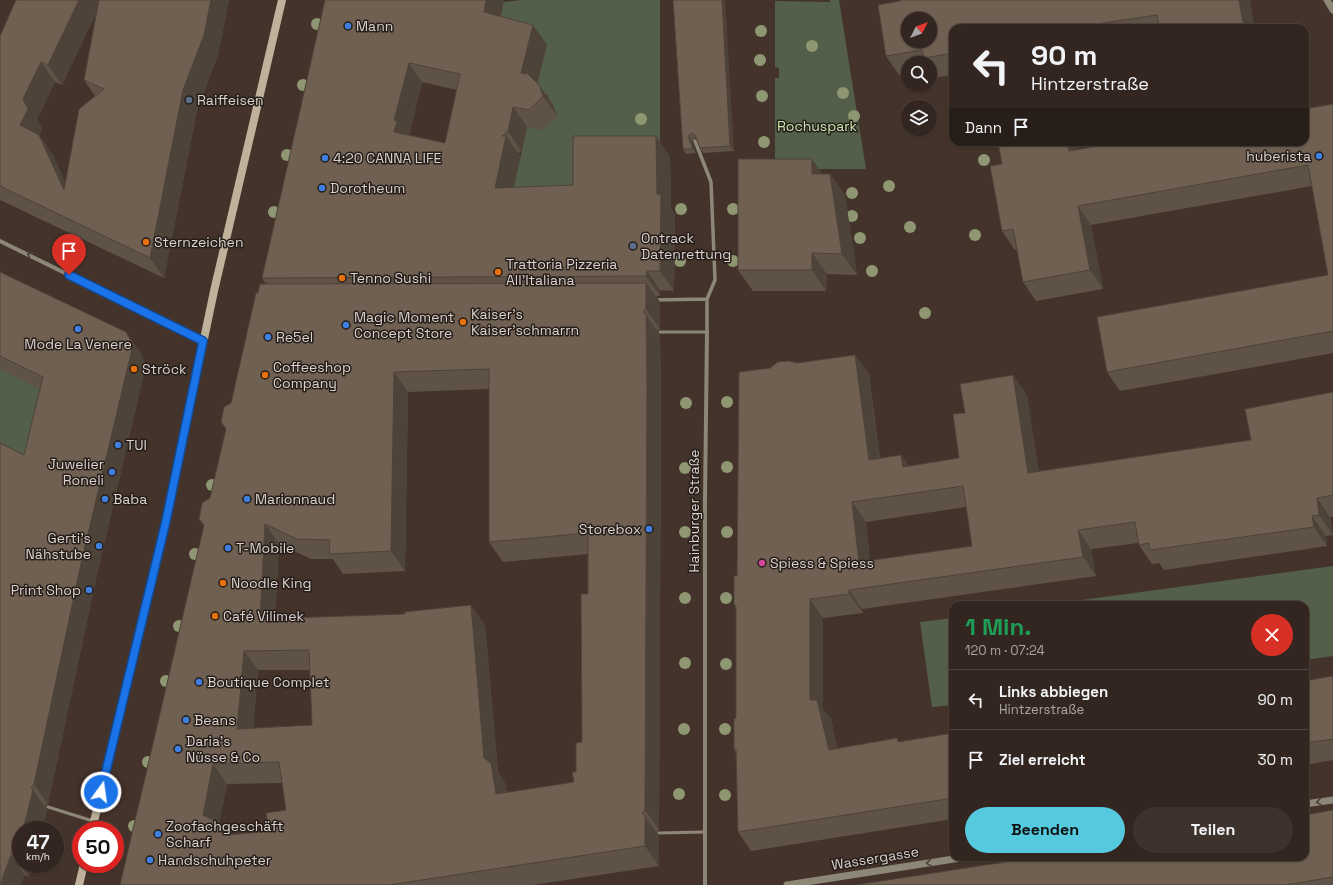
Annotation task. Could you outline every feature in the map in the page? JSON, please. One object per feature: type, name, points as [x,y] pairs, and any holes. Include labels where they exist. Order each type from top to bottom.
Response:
[{"type":"main road","points":[[94,821],[166,521],[203,341],[282,0]]},
{"type":"main road","points":[[79,885],[82,873]]},
{"type":"street","points":[[1327,0],[1333,10]]},
{"type":"street","name":"Hainburger Straße","points":[[696,141],[711,182],[715,280],[707,299],[705,500],[705,885]]},
{"type":"street","points":[[0,241],[203,341]]},
{"type":"street","points":[[646,300],[707,299]]},
{"type":"street","points":[[1309,803],[1333,800]]},
{"type":"street","name":"Wassergasse","points":[[787,885],[949,860]]},
{"type":"lane","points":[[660,332],[707,332]]},
{"type":"lane","points":[[48,807],[81,821]]},
{"type":"lane","points":[[659,833],[705,832]]},
{"type":"green space","points":[[489,0],[504,2],[521,0],[660,0],[660,156],[587,205],[509,208],[527,127],[541,129],[548,95],[535,93]]},
{"type":"green space","name":"Rochuspark","points":[[830,0],[839,0],[866,169],[775,169],[775,78],[779,78],[779,68],[775,67],[775,1],[830,2]]},
{"type":"green space","points":[[0,359],[67,391],[42,472],[0,457]]},
{"type":"green space","points":[[1333,566],[1333,656],[1309,659],[1309,601],[1075,601]]},
{"type":"green space","points":[[949,618],[949,705],[932,707],[920,622]]},
{"type":"building","points":[[16,0],[79,0],[48,65],[41,62],[23,99],[28,109],[20,125],[39,135],[64,190],[79,109],[104,89],[84,80],[99,0],[211,0],[204,35],[183,90],[150,258],[0,186],[0,36]]},
{"type":"building","points":[[325,0],[486,0],[484,12],[533,25],[521,73],[528,74],[539,85],[543,96],[529,110],[513,107],[508,131],[502,136],[506,136],[495,188],[573,185],[573,136],[656,136],[657,194],[661,194],[660,271],[647,271],[646,276],[262,278]],"holes":[[[409,63],[460,74],[445,143],[394,132],[397,121],[394,120]]]},
{"type":"building","points":[[673,0],[722,0],[730,146],[700,148],[695,135],[692,133],[688,136],[693,149],[683,149]]},
{"type":"building","points":[[900,0],[1239,0],[1243,24],[1158,24],[1157,15],[1096,24],[949,24],[949,54],[924,56],[922,50],[886,56],[878,5]]},
{"type":"building","points":[[1333,104],[1333,331],[1107,372],[1097,317],[1328,275],[1308,165],[1078,206],[1090,270],[1023,282],[1013,229],[1002,231],[990,166],[1002,164],[999,146],[1068,146],[1069,151],[1097,146],[1309,146],[1309,108]]},
{"type":"building","points":[[738,159],[812,159],[812,174],[830,174],[842,254],[812,253],[812,270],[738,270]]},
{"type":"building","points":[[0,272],[126,332],[133,345],[82,559],[34,784],[31,787],[33,790],[25,821],[12,821],[12,856],[0,885],[0,443],[24,455],[43,377],[0,356]]},
{"type":"building","points":[[646,283],[646,309],[643,312],[646,315],[647,384],[645,810],[642,813],[645,816],[645,846],[389,885],[120,885],[204,525],[199,519],[202,503],[210,498],[226,429],[221,422],[224,407],[231,403],[256,293],[258,293],[260,284]],"holes":[[[489,369],[489,542],[588,533],[588,594],[581,594],[582,742],[576,743],[576,772],[572,772],[574,782],[496,794],[491,763],[484,758],[471,605],[404,612],[405,614],[260,619],[265,524],[297,539],[330,540],[329,554],[391,551],[394,372]],[[309,650],[312,725],[237,729],[244,651]],[[279,762],[286,810],[266,813],[269,831],[228,835],[219,823],[203,815],[213,764]]]},
{"type":"building","points":[[855,355],[869,460],[901,455],[903,467],[959,458],[953,414],[965,413],[960,384],[1013,375],[1028,473],[1251,440],[1245,409],[1333,392],[1333,495],[1317,498],[1319,515],[1312,516],[1314,527],[1150,550],[1149,543],[1139,545],[1135,522],[1078,530],[1083,557],[849,590],[849,594],[810,599],[810,700],[817,700],[829,750],[897,738],[898,742],[949,734],[949,799],[738,832],[736,749],[734,749],[734,719],[736,718],[736,606],[734,605],[734,576],[737,576],[739,372],[770,368],[778,362],[788,361],[797,363]],"holes":[[[963,486],[972,546],[859,562],[852,502]]]},
{"type":"building","points":[[1333,676],[1333,739],[1309,742],[1309,680]]},
{"type":"building","points":[[1333,810],[1333,877],[1285,885],[855,885],[1012,861],[1309,861],[1309,814]]},
{"type":"place","name":"Mann","points":[[348,26]]},
{"type":"place","name":"Raiffeisen","points":[[189,100]]},
{"type":"place","name":"huberista","points":[[1319,156]]},
{"type":"place","name":"4:20 CANNA LIFE","points":[[325,158]]},
{"type":"place","name":"Dorotheum","points":[[322,188]]},
{"type":"place","name":"Sternzeichen","points":[[146,242]]},
{"type":"place","name":"Ontrack Datenrettung","points":[[633,246]]},
{"type":"place","name":"Trattoria Pizzeria All'Italiana","points":[[498,272]]},
{"type":"place","name":"Tenno Sushi","points":[[342,278]]},
{"type":"place","name":"Kaiser's Kaiser'schmarrn","points":[[463,322]]},
{"type":"place","name":"Magic Moment Concept Store","points":[[346,325]]},
{"type":"place","name":"Mode La Venere","points":[[78,329]]},
{"type":"place","name":"Re5el","points":[[268,337]]},
{"type":"place","name":"Ströck","points":[[134,369]]},
{"type":"place","name":"Coffeeshop Company","points":[[265,375]]},
{"type":"place","name":"TUI","points":[[118,445]]},
{"type":"place","name":"Juwelier Roneli","points":[[112,472]]},
{"type":"place","name":"Baba","points":[[105,499]]},
{"type":"place","name":"Marionnaud","points":[[247,499]]},
{"type":"place","name":"Storebox","points":[[649,529]]},
{"type":"place","name":"Gerti's Nähstube","points":[[99,546]]},
{"type":"place","name":"T-Mobile","points":[[228,548]]},
{"type":"place","name":"Spiess & Spiess","points":[[762,563]]},
{"type":"place","name":"Noodle King","points":[[223,583]]},
{"type":"place","name":"Print Shop","points":[[89,590]]},
{"type":"place","name":"Café Vilimek","points":[[215,616]]},
{"type":"place","name":"Boutique Complet","points":[[199,682]]},
{"type":"place","name":"Beans","points":[[186,720]]},
{"type":"place","name":"Daria's Nüsse & Co","points":[[178,749]]},
{"type":"place","name":"Zoofachgeschäft Scharf","points":[[158,834]]},
{"type":"place","name":"Handschuhpeter","points":[[150,860]]},
{"type":"route","points":[[69,275],[203,341],[166,521],[101,792]]}]
